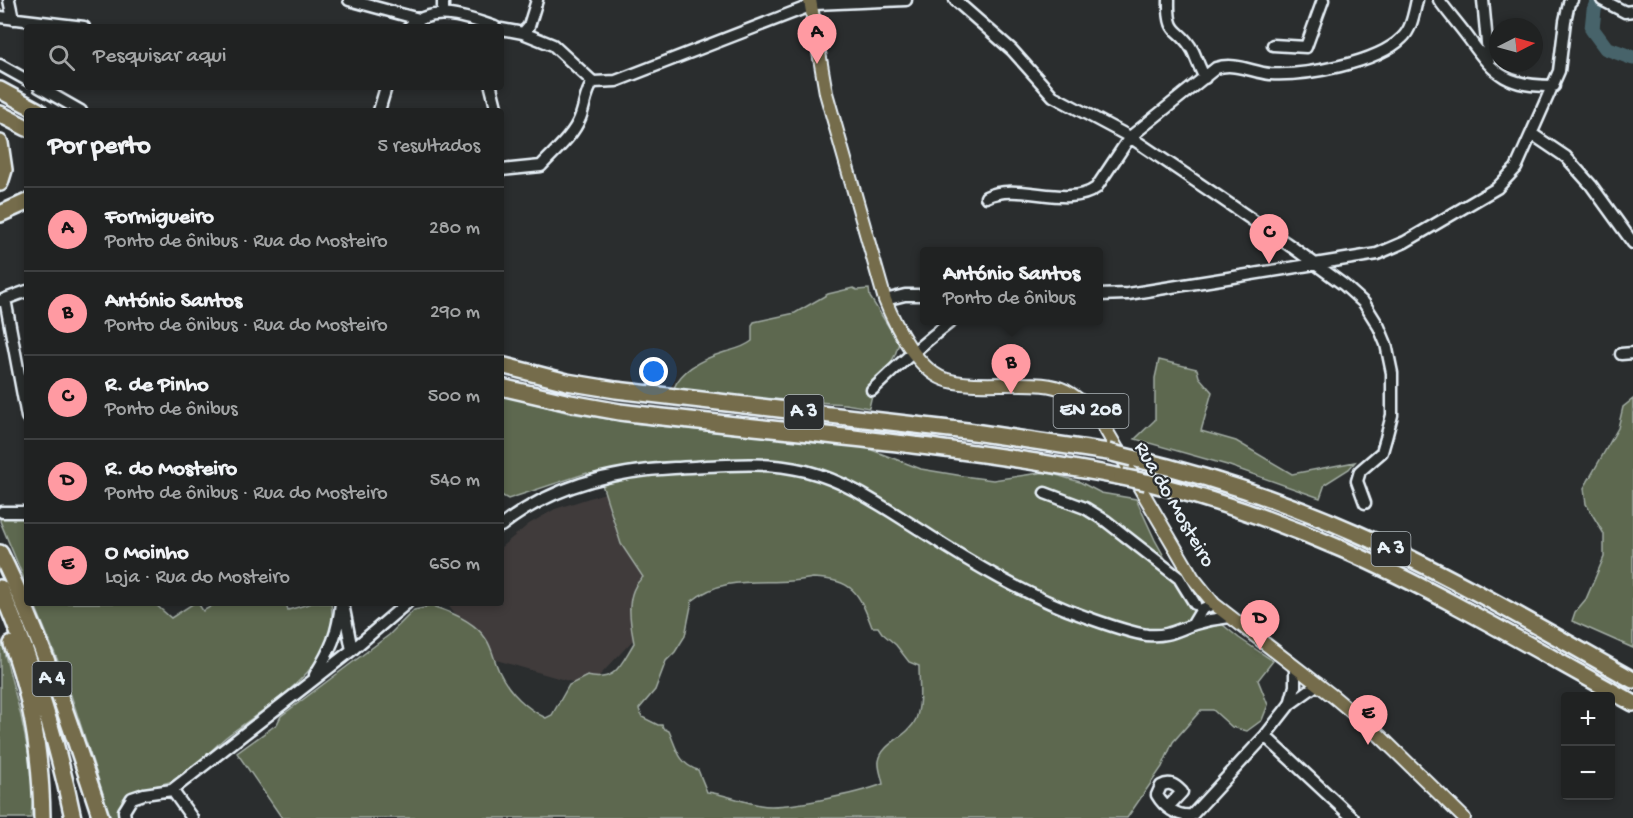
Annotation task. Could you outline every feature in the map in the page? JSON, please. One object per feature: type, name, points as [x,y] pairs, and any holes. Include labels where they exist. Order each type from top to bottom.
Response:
[{"type":"highway","points":[[0,86],[20,100]]},
{"type":"highway","points":[[0,90],[34,108]]},
{"type":"highway","points":[[0,114],[24,126]]},
{"type":"highway","points":[[0,143],[4,170],[0,183]]},
{"type":"highway","points":[[0,214],[24,203]]},
{"type":"highway","name":"A 3","points":[[504,366],[567,382],[616,390],[967,430],[1050,442],[1108,452],[1181,470],[1262,495],[1356,533],[1447,577],[1633,680]]},
{"type":"highway","name":"A 3","points":[[504,388],[620,412],[970,452],[1053,464],[1146,482],[1217,502],[1281,524],[1343,550],[1420,586],[1633,703]]},
{"type":"highway","name":"A 4","points":[[0,553],[32,626],[101,818]]},
{"type":"highway","name":"A 4","points":[[0,588],[30,664],[66,783],[73,818]]},
{"type":"highway","name":"A 4","points":[[0,610],[16,654],[29,707],[37,750],[42,818]]},
{"type":"main road","name":"Rua do Mosteiro","points":[[810,3],[826,93],[885,300],[894,324],[915,353],[928,369],[947,380],[984,384],[1041,384],[1066,391],[1084,404],[1103,425],[1192,578],[1214,604],[1318,684],[1379,735],[1464,818]]},
{"type":"street","points":[[9,0],[13,19]]},
{"type":"street","points":[[349,0],[419,19]]},
{"type":"street","points":[[443,0],[443,14]]},
{"type":"street","points":[[523,33],[529,26],[537,0]]},
{"type":"street","points":[[504,30],[523,33],[553,45],[593,82],[616,81],[810,3],[906,0]]},
{"type":"street","points":[[955,0],[1012,50],[1053,96],[1130,138],[1237,209],[1344,285],[1364,303],[1378,327],[1392,373],[1392,415],[1382,452],[1360,471],[1357,481],[1365,503]]},
{"type":"street","points":[[1169,0],[1170,23],[1174,31],[1192,50],[1205,78]]},
{"type":"street","points":[[1273,45],[1306,47],[1323,0]]},
{"type":"street","points":[[986,197],[1004,193],[1079,196],[1088,193],[1096,188],[1130,138],[1216,68],[1238,67],[1268,74],[1292,74],[1333,68],[1375,54],[1403,37],[1418,0]]},
{"type":"street","points":[[1439,0],[1489,64]]},
{"type":"street","points":[[1483,0],[1489,64]]},
{"type":"street","points":[[1103,295],[1128,294],[1377,254],[1405,242],[1497,188],[1516,168],[1554,86],[1559,71],[1566,15],[1572,0]]},
{"type":"street","points":[[1603,0],[1625,12],[1633,10]]},
{"type":"street","points":[[413,24],[431,15],[443,14],[486,24]]},
{"type":"street","points":[[0,17],[57,24]]},
{"type":"street","points":[[0,65],[24,78]]},
{"type":"street","points":[[1497,72],[1516,83],[1554,86]]},
{"type":"street","points":[[504,170],[541,166],[574,129],[580,118],[588,88],[593,82]]},
{"type":"street","points":[[44,90],[76,108]]},
{"type":"street","points":[[380,108],[385,90]]},
{"type":"street","points":[[492,90],[497,108]]},
{"type":"street","points":[[1532,134],[1566,157],[1591,185],[1633,243]]},
{"type":"street","points":[[24,292],[2,300],[24,403]]},
{"type":"street","points":[[885,300],[905,295],[920,295]]},
{"type":"street","points":[[872,390],[906,358],[948,325]]},
{"type":"street","points":[[1621,354],[1633,353]]},
{"type":"street","points":[[504,524],[522,509],[573,486],[618,474],[652,469],[780,466],[807,471],[852,487],[962,557],[1018,589],[1055,606],[1108,625],[1146,635],[1175,633],[1196,624],[1230,617]]},
{"type":"street","points":[[1045,493],[1085,508],[1106,521],[1179,578],[1195,604]]},
{"type":"street","points":[[2,512],[24,512]]},
{"type":"street","points":[[1192,578],[1196,624]]},
{"type":"street","points":[[1196,624],[1202,609],[1214,604]]},
{"type":"street","points":[[310,682],[331,649],[342,606]]},
{"type":"street","points":[[343,606],[352,650]]},
{"type":"street","points":[[125,818],[124,811],[132,798],[172,790],[352,650],[403,606]]},
{"type":"street","points":[[1290,704],[1295,686],[1295,668]]},
{"type":"street","points":[[1168,807],[1178,814],[1192,815],[1265,736],[1290,704],[1318,684]]},
{"type":"street","points":[[1265,736],[1353,818]]},
{"type":"street","points":[[172,790],[192,818]]},
{"type":"shaded area","points":[[614,490],[698,571],[589,687],[489,658],[449,606],[504,606],[504,545],[529,524],[555,509]]},
{"type":"green space","points":[[853,288],[869,289],[870,297],[899,343],[871,399],[869,408],[674,388],[688,369],[710,357],[742,347],[752,341],[754,322],[795,313],[828,294]]},
{"type":"green space","points":[[1159,360],[1197,369],[1199,377],[1212,392],[1201,431],[1236,441],[1292,474],[1355,462],[1349,469],[1325,484],[1320,498],[1227,465],[1135,439],[1155,420],[1155,378]]},
{"type":"green space","points":[[504,396],[569,413],[640,424],[864,447],[921,469],[963,476],[993,480],[1046,472],[1080,482],[1101,493],[1136,499],[1155,540],[1185,594],[1239,638],[1273,661],[1258,680],[1268,705],[1262,720],[1247,731],[1232,727],[1213,710],[1201,710],[1173,742],[1162,767],[1127,818],[282,818],[237,753],[277,724],[281,716],[389,635],[414,610],[434,606],[470,623],[488,643],[508,687],[525,705],[546,718],[552,715],[569,685],[587,676],[605,677],[621,665],[634,643],[630,617],[631,599],[633,591],[643,577],[621,544],[601,481],[587,473],[508,499],[504,497]],"holes":[[[813,578],[837,581],[846,585],[858,596],[872,627],[878,627],[909,662],[919,666],[918,713],[907,731],[890,744],[881,755],[879,764],[883,784],[822,800],[771,806],[753,804],[707,792],[698,770],[682,760],[669,731],[662,725],[642,717],[639,709],[655,690],[666,661],[685,636],[692,601],[720,586],[735,583],[797,581]]]},
{"type":"green space","points":[[1633,399],[1633,648],[1572,621],[1575,612],[1586,599],[1604,557],[1604,534],[1586,504],[1584,488],[1618,428],[1623,407]]},
{"type":"green space","points":[[0,518],[24,518],[24,579]]},
{"type":"green space","points":[[35,606],[157,606],[171,618],[189,606],[200,606],[203,611],[212,606],[287,606],[288,610],[302,606],[331,606],[331,626],[325,646],[313,665],[298,682],[226,737],[191,770],[177,779],[142,789],[122,800],[122,818],[111,818],[67,683]]},
{"type":"green space","points":[[0,636],[21,716],[32,771],[31,818],[0,818]]},
{"type":"waterway","points":[[1598,0],[1594,10],[1592,29],[1606,48],[1633,58]]},
{"type":"place","name":"Formigueiro","points":[[817,64]]},
{"type":"place","name":"R. de Pinho","points":[[1269,264]]},
{"type":"place","name":"António Santos","points":[[1011,394]]},
{"type":"place","name":"R. do Mosteiro","points":[[1260,650]]},
{"type":"place","name":"O Moinho","points":[[1368,745]]}]
